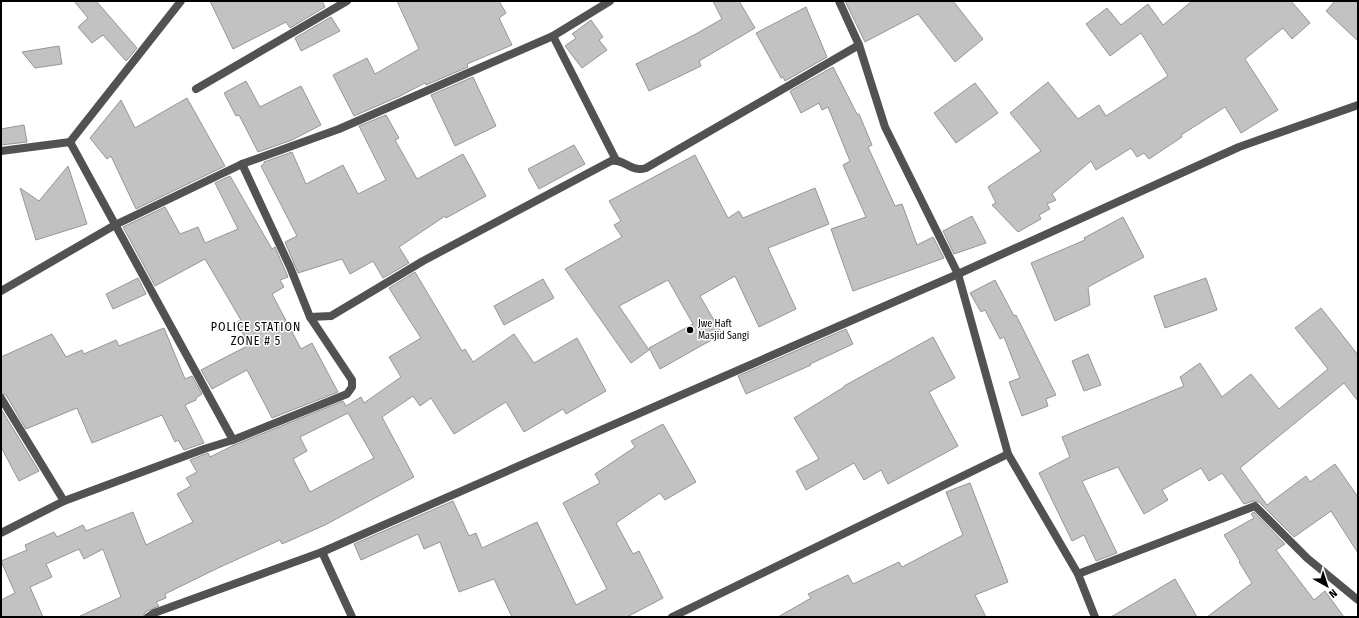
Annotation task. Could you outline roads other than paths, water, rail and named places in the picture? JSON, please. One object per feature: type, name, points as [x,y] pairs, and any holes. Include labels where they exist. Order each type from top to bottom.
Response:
[{"type":"street","points":[[1,150],[70,142],[181,1]]},
{"type":"street","points":[[196,89],[347,1]]},
{"type":"street","points":[[1,291],[115,225],[242,164],[339,129],[554,36],[610,1]]},
{"type":"street","points":[[839,1],[859,44],[885,128],[958,274],[1008,454],[1078,574],[1095,617]]},
{"type":"street","points":[[554,36],[616,160],[636,170],[646,168],[859,44]]},
{"type":"street","points":[[148,617],[154,612],[322,552],[958,274],[1239,147],[1358,105]]},
{"type":"street","points":[[70,142],[233,440]]},
{"type":"street","points":[[310,317],[331,316],[423,261],[611,161],[616,160]]},
{"type":"street","points":[[1,533],[64,501],[204,449],[233,440],[347,394],[352,387],[352,380],[310,317],[290,267],[242,164]]},
{"type":"street","points":[[1,398],[64,501]]},
{"type":"street","points":[[672,617],[1008,454]]},
{"type":"street","points":[[1078,574],[1255,506],[1307,558],[1358,600]]},
{"type":"street","points":[[322,552],[352,617]]},
{"type":"place","name":"Jwe Haft Masjid Sangi","points":[[690,330]]},
{"type":"district","name":"POLICE STATION ZONE # 5","points":[[256,334]]}]
